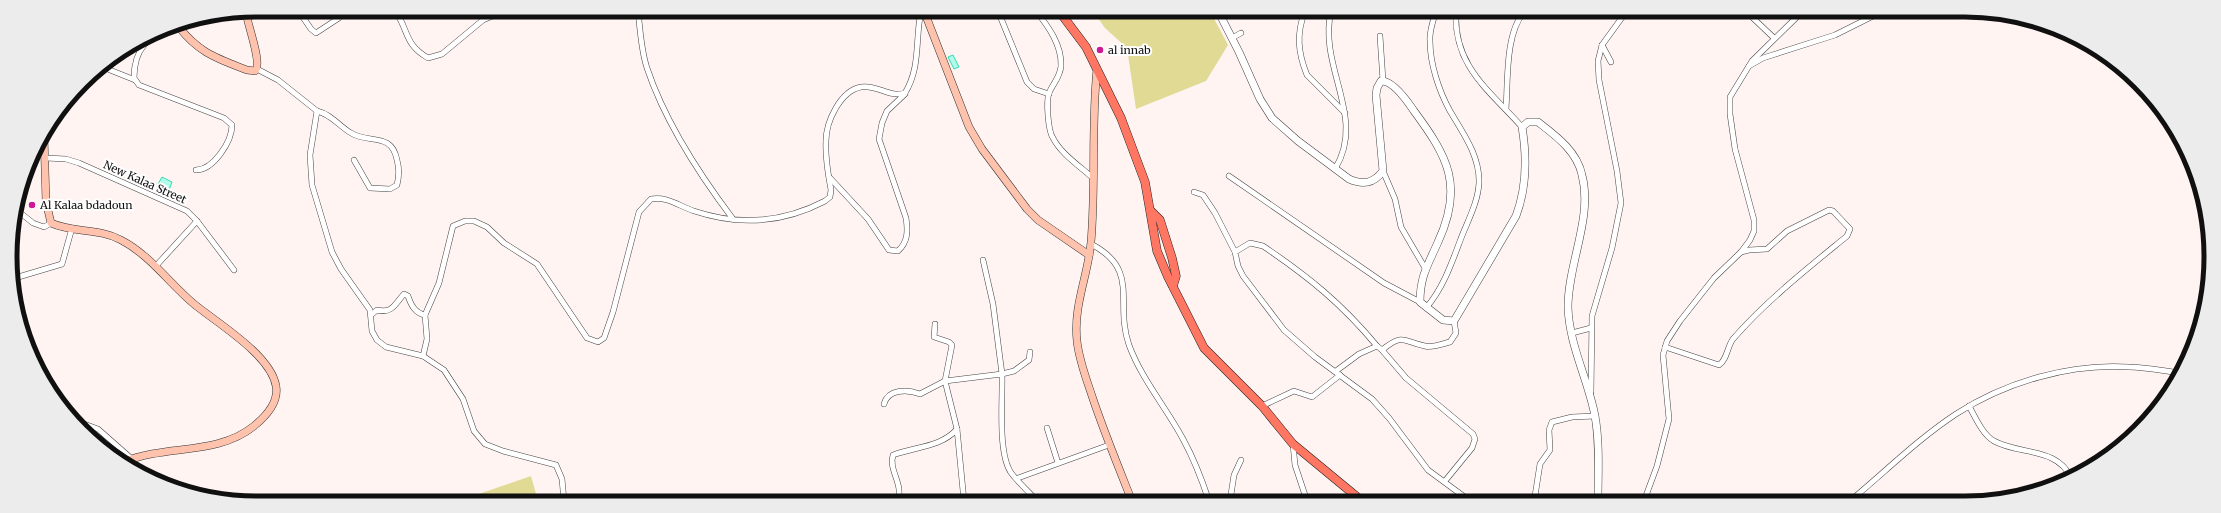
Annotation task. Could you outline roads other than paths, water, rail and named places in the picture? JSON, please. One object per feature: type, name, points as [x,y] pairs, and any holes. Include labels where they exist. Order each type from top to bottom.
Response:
[{"type":"main road","points":[[924,17],[970,127],[982,149],[1027,209],[1051,230],[1089,255]]},
{"type":"main road","points":[[1063,17],[1086,48],[1133,147],[1145,182],[1156,248],[1204,348],[1262,406],[1293,444],[1356,496]]},
{"type":"main road","points":[[181,30],[192,43],[203,51],[247,70],[257,69],[259,61],[248,18]]},
{"type":"main road","points":[[1097,69],[1093,127],[1094,179],[1091,244],[1080,290],[1076,317],[1076,340],[1080,360],[1109,444],[1130,496]]},
{"type":"main road","points":[[45,145],[46,202],[51,223],[104,233],[116,237],[140,253],[194,304],[236,336],[260,358],[272,374],[276,392],[272,405],[258,423],[246,432],[222,444],[157,452],[132,459]]},
{"type":"main road","points":[[1151,211],[1160,220],[1175,272],[1173,286]]},
{"type":"main road","points":[[1156,248],[1167,246]]},
{"type":"street","points":[[303,17],[311,29],[316,33],[338,17]]},
{"type":"street","points":[[398,17],[411,45],[416,51],[428,58],[442,54],[483,20],[490,17]]},
{"type":"street","points":[[639,17],[645,58],[655,88],[695,162],[713,192],[733,219]]},
{"type":"street","points":[[829,177],[868,219],[889,250],[898,252],[903,247],[908,230],[906,218],[879,139],[882,123],[887,111],[909,87],[918,56],[921,17]]},
{"type":"street","points":[[1001,17],[1028,82],[1034,89],[1048,94]]},
{"type":"street","points":[[1040,17],[1051,33],[1060,53],[1059,77],[1048,94],[1049,130],[1053,139],[1094,179]]},
{"type":"street","points":[[1221,17],[1260,99],[1272,118],[1348,179],[1366,184],[1373,181],[1383,171]]},
{"type":"street","points":[[1304,17],[1298,40],[1307,75],[1335,101],[1345,114]]},
{"type":"street","points":[[1329,17],[1331,58],[1345,114],[1346,146],[1335,169]]},
{"type":"street","points":[[1426,308],[1442,287],[1473,207],[1479,183],[1478,168],[1472,149],[1446,101],[1433,65],[1430,40],[1435,17]]},
{"type":"street","points":[[1382,350],[1398,340],[1405,339],[1425,346],[1450,342],[1456,334],[1454,322],[1496,253],[1516,216],[1523,198],[1526,176],[1522,127],[1478,81],[1463,56],[1458,43],[1456,17]]},
{"type":"street","points":[[1506,109],[1512,36],[1519,17]]},
{"type":"street","points":[[1591,401],[1591,328],[1596,300],[1612,248],[1621,203],[1618,172],[1598,73],[1599,53],[1602,45],[1622,17]]},
{"type":"street","points":[[1752,17],[1774,38]]},
{"type":"street","points":[[1646,496],[1657,466],[1669,419],[1664,355],[1665,347],[1670,335],[1694,303],[1723,268],[1741,252],[1750,240],[1755,226],[1735,149],[1729,104],[1733,91],[1747,68],[1774,38],[1797,17]]},
{"type":"street","points":[[1747,68],[1762,58],[1835,35],[1871,17]]},
{"type":"street","points":[[1232,38],[1241,33]]},
{"type":"street","points":[[1380,36],[1383,81],[1377,88],[1376,95],[1383,171],[1395,199],[1401,227],[1425,268]]},
{"type":"street","points":[[1602,45],[1611,62]]},
{"type":"street","points":[[135,80],[134,69],[142,47]]},
{"type":"street","points":[[257,69],[278,80],[317,111],[329,116],[354,135],[385,142],[393,147],[398,165],[397,184],[390,189],[370,188],[354,160]]},
{"type":"street","points":[[110,70],[135,80],[139,85],[224,118],[232,125],[222,152],[206,169],[196,170]]},
{"type":"street","points":[[1383,81],[1393,87],[1413,109],[1440,150],[1449,167],[1451,188],[1448,220],[1425,268],[1421,280],[1420,302]]},
{"type":"street","points":[[423,356],[427,339],[425,315],[439,283],[453,226],[465,220],[474,221],[487,227],[504,242],[536,264],[587,338],[598,342],[604,338],[613,312],[639,212],[644,204],[651,199],[668,199],[693,210],[750,222],[772,220],[816,206],[830,197],[832,190],[829,177],[826,139],[832,118],[843,97],[861,87],[875,88],[895,95],[905,93]]},
{"type":"street","points":[[317,111],[310,155],[312,186],[332,252],[341,269],[368,306],[371,315],[372,331],[381,344],[404,353],[423,356],[438,366],[449,376],[463,399],[474,431],[485,444],[503,452],[556,465],[562,479],[564,496]]},
{"type":"street","points":[[1522,127],[1528,122],[1538,122],[1547,129],[1570,150],[1578,163],[1582,176],[1583,218],[1569,292],[1572,333],[1595,416],[1599,458],[1598,496]]},
{"type":"street","name":"New Kalaa Street","points":[[46,158],[66,159],[79,163],[180,207],[197,221],[234,270]]},
{"type":"street","points":[[1230,176],[1384,283],[1420,302],[1443,320],[1454,322]]},
{"type":"street","points":[[1194,192],[1203,195],[1215,213],[1235,252],[1238,266],[1243,276],[1284,330],[1372,399],[1389,418],[1428,470],[1464,496]]},
{"type":"street","points":[[1665,347],[1719,365],[1723,363],[1732,340],[1784,290],[1847,236],[1850,229],[1833,211],[1829,210],[1788,231],[1767,249],[1741,252]]},
{"type":"street","points":[[21,213],[37,225],[44,227],[51,223]]},
{"type":"street","points":[[155,267],[197,221]]},
{"type":"street","points":[[18,277],[62,264],[72,228]]},
{"type":"street","points":[[1235,252],[1250,243],[1263,246],[1333,297],[1354,318],[1406,378],[1473,434],[1475,439],[1472,448],[1445,481]]},
{"type":"street","points":[[1091,244],[1104,251],[1114,260],[1121,272],[1123,282],[1123,321],[1129,344],[1146,382],[1183,438],[1208,496]]},
{"type":"street","points":[[983,260],[993,304],[1002,374],[1002,437],[1005,454],[1012,474],[1018,478],[1033,496]]},
{"type":"street","points":[[371,315],[377,310],[389,312],[393,310],[404,294],[408,296],[411,305],[419,314],[425,315]]},
{"type":"street","points":[[935,324],[934,337],[949,342],[952,346],[945,381],[957,429],[964,496]]},
{"type":"street","points":[[1572,333],[1591,328]]},
{"type":"street","points":[[1262,406],[1294,390],[1312,396],[1359,354],[1377,346]]},
{"type":"street","points":[[884,404],[887,397],[892,393],[913,391],[920,394],[945,381],[1002,374],[1014,371],[1029,360],[1030,352]]},
{"type":"street","points":[[1856,496],[1918,443],[1956,414],[1969,406],[2022,382],[2073,369],[2128,366],[2174,372]]},
{"type":"street","points":[[1969,406],[1981,426],[1994,441],[2048,456],[2064,467],[2067,472]]},
{"type":"street","points":[[1535,496],[1540,464],[1550,450],[1549,430],[1552,422],[1572,417],[1595,416]]},
{"type":"street","points":[[85,424],[98,428],[132,459]]},
{"type":"street","points":[[1047,428],[1058,463]]},
{"type":"street","points":[[898,496],[899,490],[891,464],[893,455],[939,442],[952,436],[957,429]]},
{"type":"street","points":[[1018,478],[1109,444]]},
{"type":"street","points":[[1293,444],[1295,465],[1305,496]]},
{"type":"street","points":[[1231,496],[1234,475],[1241,460]]},
{"type":"place","name":"al innab","points":[[1100,50]]},
{"type":"place","name":"Al Kalaa bdadoun","points":[[32,205]]}]
